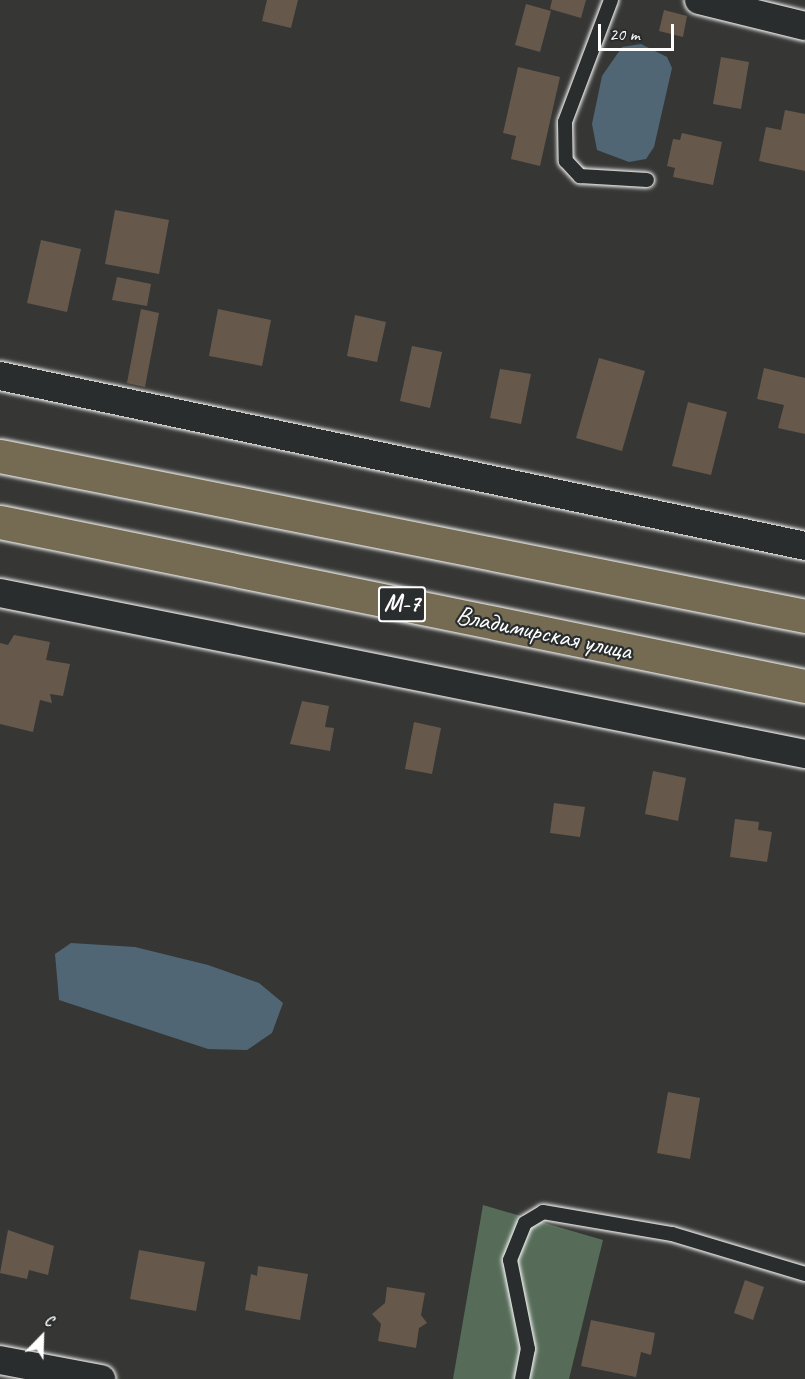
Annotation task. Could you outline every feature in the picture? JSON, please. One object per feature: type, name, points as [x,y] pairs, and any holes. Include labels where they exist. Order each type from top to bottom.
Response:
[{"type":"highway","points":[[0,456],[805,616]]},
{"type":"highway","name":"Владимирская улица","points":[[0,522],[805,686]]},
{"type":"street","points":[[699,0],[805,26]]},
{"type":"street","points":[[0,375],[805,546]]},
{"type":"street","points":[[0,593],[805,754]]},
{"type":"street","points":[[0,1360],[101,1379]]},
{"type":"lane","points":[[611,0],[565,122],[566,161],[580,176],[647,180]]},
{"type":"lane","points":[[522,1379],[528,1349],[510,1260],[525,1223],[543,1212],[672,1234],[805,1274]]},
{"type":"green space","points":[[483,1205],[603,1240],[569,1379],[453,1379]]},
{"type":"water","points":[[641,44],[667,57],[672,68],[654,147],[646,159],[629,162],[597,150],[592,124],[602,76],[622,47]]},
{"type":"water","points":[[71,943],[135,947],[208,965],[259,983],[283,1003],[272,1033],[247,1050],[208,1049],[59,1000],[55,954]]},
{"type":"building","points":[[267,0],[298,0],[291,28],[262,21]]},
{"type":"building","points":[[552,0],[586,0],[581,18],[550,9]]},
{"type":"building","points":[[526,4],[551,11],[540,52],[515,45]]},
{"type":"building","points":[[664,10],[687,16],[683,37],[659,31]]},
{"type":"building","points":[[721,57],[749,62],[741,109],[713,104]]},
{"type":"building","points":[[518,67],[560,77],[540,166],[511,159],[516,136],[503,133]]},
{"type":"building","points":[[785,110],[805,114],[805,171],[759,161],[766,127],[781,130]]},
{"type":"building","points":[[682,133],[722,142],[713,185],[673,177],[675,168],[667,166],[673,139],[680,140]]},
{"type":"building","points":[[115,210],[169,220],[159,274],[105,264]]},
{"type":"building","points":[[41,240],[81,249],[67,312],[27,303]]},
{"type":"building","points":[[117,277],[151,284],[147,306],[112,300]]},
{"type":"building","points":[[141,309],[159,313],[145,387],[127,383]]},
{"type":"building","points":[[218,309],[271,320],[262,366],[209,356]]},
{"type":"building","points":[[355,315],[386,322],[377,362],[347,356]]},
{"type":"building","points":[[412,346],[442,352],[430,408],[400,401]]},
{"type":"building","points":[[599,358],[645,371],[622,451],[576,438]]},
{"type":"building","points":[[764,368],[805,378],[805,434],[778,428],[784,405],[757,399]]},
{"type":"building","points":[[500,369],[531,374],[521,424],[490,418]]},
{"type":"building","points":[[688,402],[727,412],[711,475],[672,466]]},
{"type":"building","points":[[14,635],[50,642],[46,660],[70,664],[63,696],[50,694],[52,703],[40,700],[33,732],[0,724],[0,643],[8,645]]},
{"type":"building","points":[[302,701],[329,706],[325,727],[334,728],[330,751],[290,744]]},
{"type":"building","points":[[414,722],[441,728],[432,774],[405,769]]},
{"type":"building","points":[[653,771],[686,778],[678,821],[645,814]]},
{"type":"building","points":[[554,803],[585,807],[580,837],[550,833]]},
{"type":"building","points":[[735,819],[759,822],[758,830],[772,832],[767,862],[730,857]]},
{"type":"building","points":[[668,1092],[700,1098],[690,1159],[657,1153]]},
{"type":"building","points":[[8,1230],[54,1246],[48,1275],[29,1270],[27,1279],[0,1273]]},
{"type":"building","points":[[139,1250],[205,1262],[196,1311],[130,1299]]},
{"type":"building","points":[[258,1266],[308,1274],[300,1320],[245,1310],[251,1274],[257,1276]]},
{"type":"building","points":[[745,1280],[764,1287],[753,1320],[734,1313]]},
{"type":"building","points":[[387,1287],[425,1293],[421,1315],[427,1323],[419,1328],[416,1348],[378,1341],[381,1324],[372,1314],[385,1303]]},
{"type":"building","points":[[591,1320],[655,1333],[651,1355],[641,1352],[636,1377],[581,1366]]}]
